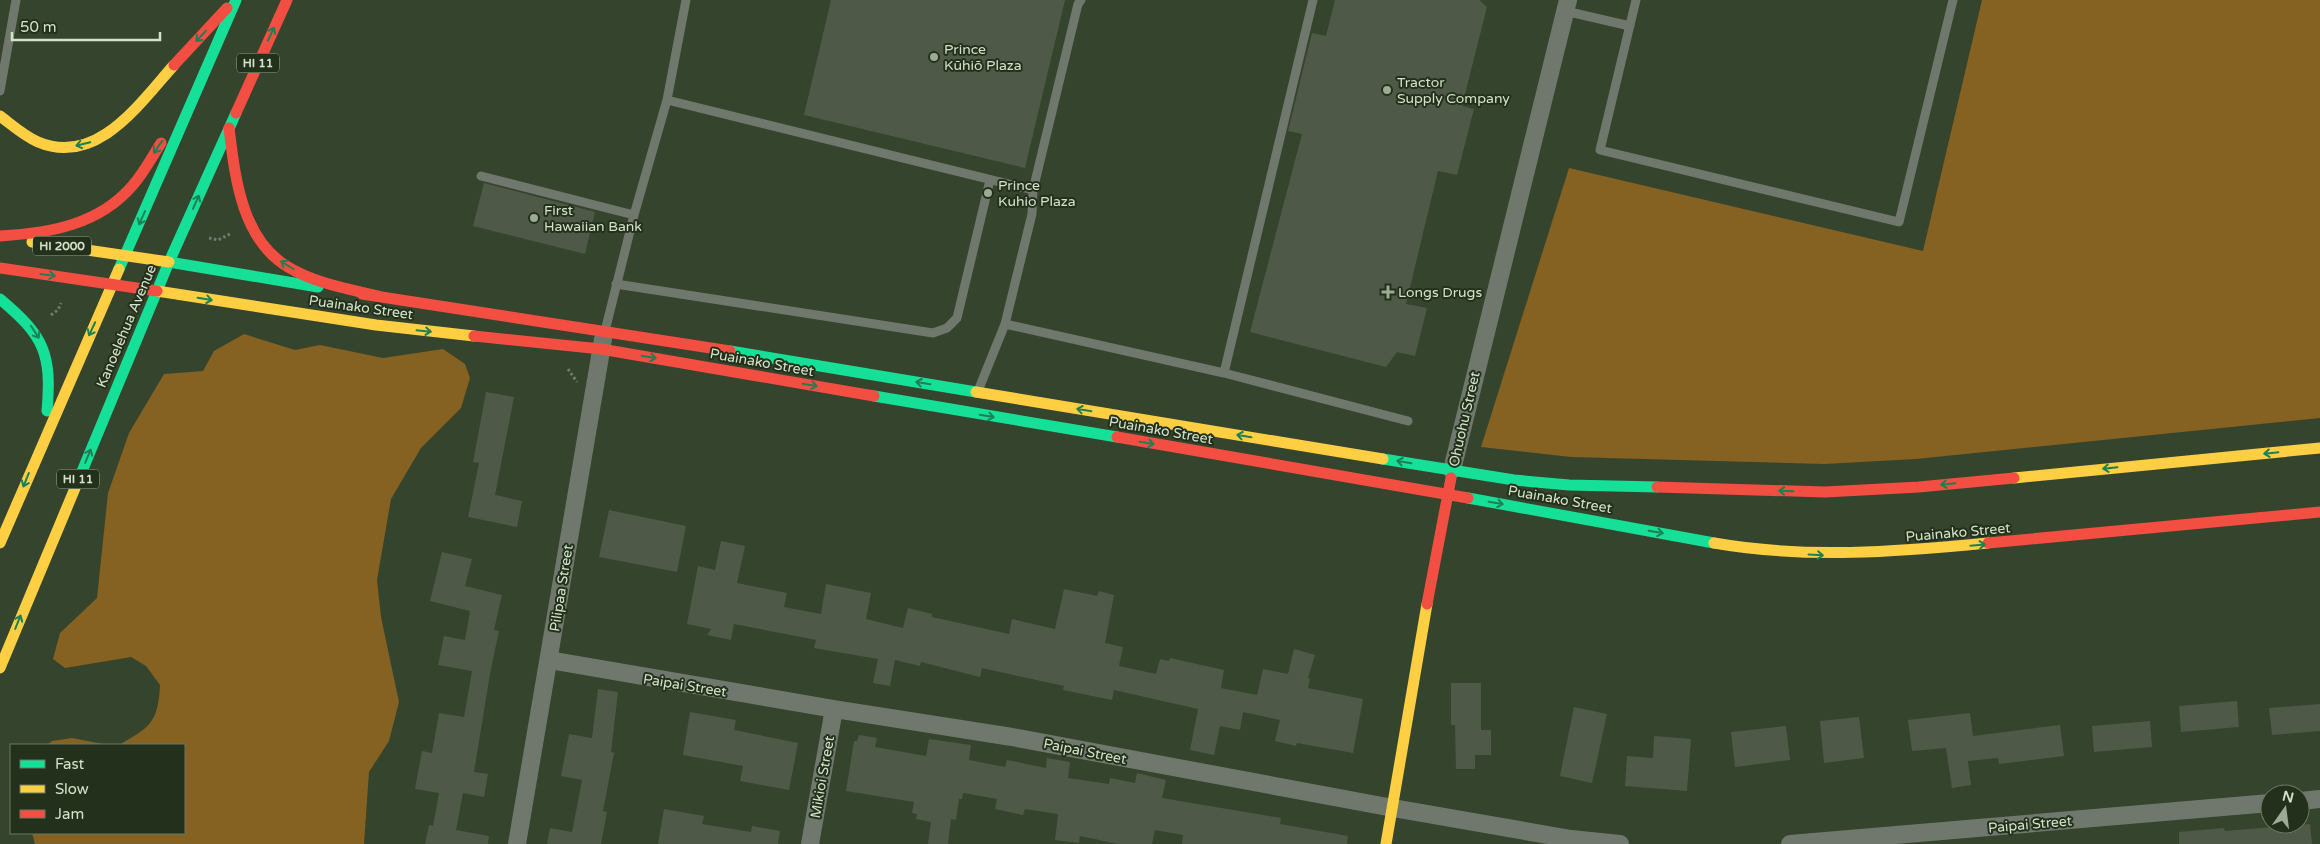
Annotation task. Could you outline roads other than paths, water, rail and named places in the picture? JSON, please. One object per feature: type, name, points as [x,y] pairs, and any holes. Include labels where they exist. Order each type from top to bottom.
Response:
[{"type":"main road","name":"Kanoelehua Avenue","points":[[0,543],[44,435],[205,78],[235,0]]},
{"type":"main road","points":[[0,116],[28,136],[50,146],[74,146],[97,140],[121,123],[235,0]]},
{"type":"main road","name":"Kanoelehua Avenue","points":[[0,668],[169,262],[286,0]]},
{"type":"main road","points":[[0,236],[42,234],[75,226],[106,211],[131,188],[205,78]]},
{"type":"main road","points":[[229,126],[233,165],[242,207],[267,249],[281,262],[307,277],[382,297]]},
{"type":"main road","name":"Puainako Street","points":[[0,236],[500,317],[605,331],[1448,494],[1738,547],[1820,555],[1898,552],[2320,512]]},
{"type":"main road","name":"Puainako Street","points":[[0,268],[376,326],[601,349],[1514,480],[1569,484],[1825,492],[1919,487],[2320,448]]},
{"type":"main road","points":[[0,299],[25,318],[33,328],[48,358],[51,381],[44,435]]},
{"type":"main road","name":"Ohuohu Street","points":[[1386,844],[1417,657],[1452,470]]},
{"type":"street","name":"Ohuohu Street","points":[[1452,470],[1567,6]]},
{"type":"street","name":"Pilipaa Street","points":[[517,844],[605,331]]},
{"type":"street","name":"Paipai Street","points":[[549,660],[834,709],[1012,737],[1393,808],[1571,838],[1620,844]]},
{"type":"street","name":"Mikioi Street","points":[[810,844],[834,709]]},
{"type":"street","name":"Paipai Street","points":[[1790,844],[2260,804]]},
{"type":"lane","points":[[0,91],[16,0]]},
{"type":"lane","points":[[605,331],[634,215],[667,100],[686,0]]},
{"type":"lane","points":[[973,402],[1005,324],[1032,214],[1033,190],[1078,4],[1081,0]]},
{"type":"lane","points":[[1224,373],[1313,0]]},
{"type":"lane","points":[[1636,0],[1600,150],[1899,222],[1953,0]]},
{"type":"lane","points":[[1567,6],[1630,26]]},
{"type":"lane","points":[[667,100],[1033,190]]},
{"type":"lane","points":[[481,176],[634,215]]},
{"type":"lane","points":[[616,284],[933,333],[947,328],[957,318],[990,180]]},
{"type":"lane","points":[[1005,324],[1224,373],[1408,421]]},
{"type":"place","name":"Prince Kūhiō Plaza","points":[[934,57]]},
{"type":"place","name":"Tractor Supply Company","points":[[1387,90]]},
{"type":"place","name":"Prince Kuhio Plaza","points":[[988,193]]},
{"type":"place","name":"First Hawaiian Bank","points":[[534,218]]},
{"type":"place","name":"Longs Drugs","points":[[1388,292]]}]
